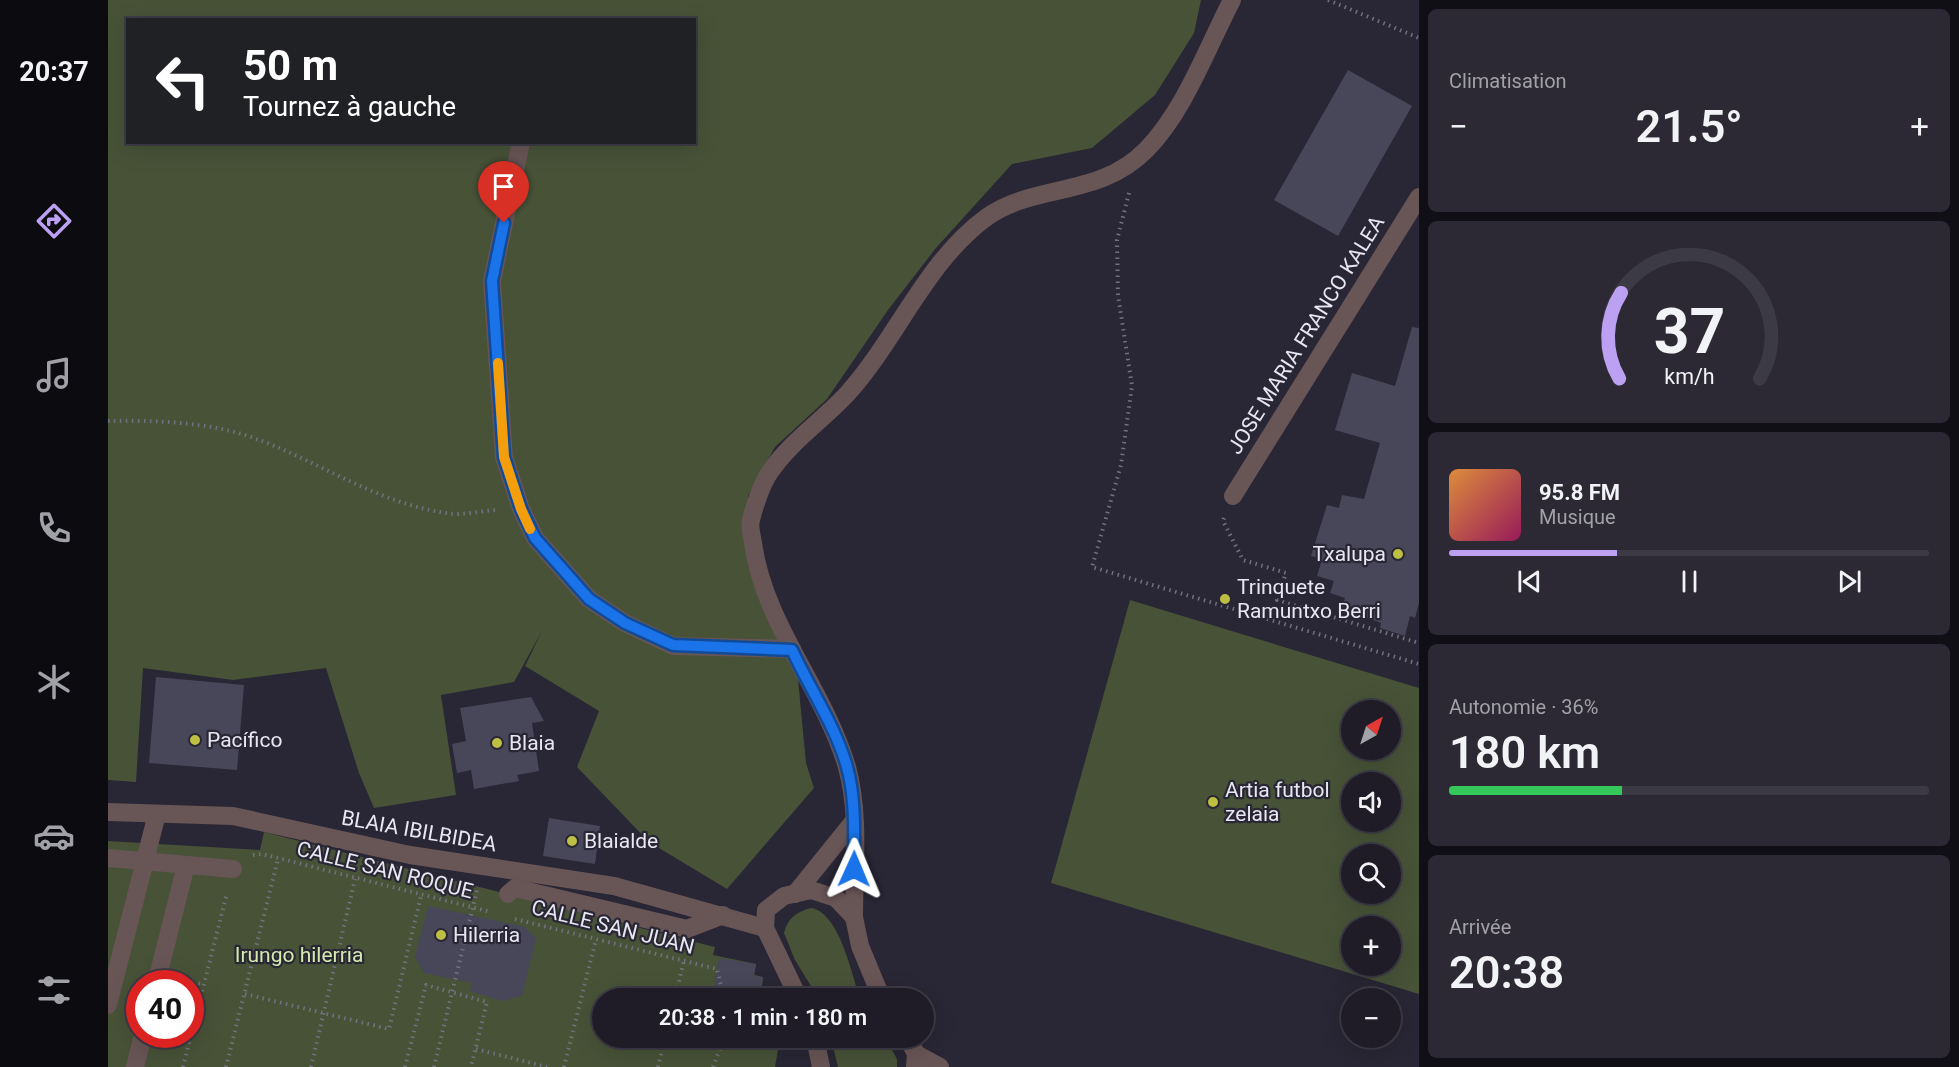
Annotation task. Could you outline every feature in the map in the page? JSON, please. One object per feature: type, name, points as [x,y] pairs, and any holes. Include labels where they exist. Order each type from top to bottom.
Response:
[{"type":"street","points":[[877,988],[860,946],[854,917],[854,821],[848,769],[834,730],[792,650],[757,574],[750,522],[769,473],[848,393],[958,243],[989,216],[1020,202],[1096,182],[1121,170],[1144,152],[1167,126],[1232,0]]},
{"type":"street","points":[[521,144],[492,281],[504,457],[521,509],[535,538],[589,599],[625,623],[673,645],[792,650]]},
{"type":"street","name":"JOSE MARIA FRANCO KALEA","points":[[1233,496],[1419,197]]},
{"type":"street","name":"BLAIA IBILBIDEA","points":[[108,812],[233,816],[410,855],[614,886],[720,916],[765,919]]},
{"type":"street","points":[[108,1005],[157,814]]},
{"type":"street","points":[[795,894],[854,821]]},
{"type":"street","points":[[108,858],[233,870]]},
{"type":"street","points":[[160,970],[186,865]]},
{"type":"street","points":[[508,894],[514,888],[687,929],[720,916]]},
{"type":"street","points":[[794,988],[765,919],[784,896],[811,890],[836,898],[854,917]]},
{"type":"street","points":[[135,1067],[140,1048]]},
{"type":"street","points":[[817,1048],[821,1067]]},
{"type":"street","points":[[913,1053],[940,1067]]},
{"type":"path","points":[[1328,0],[1419,38]]},
{"type":"path","points":[[1130,188],[1117,240],[1118,295],[1132,386],[1121,465],[1092,567],[1419,664]]},
{"type":"path","points":[[108,421],[141,421],[222,429],[252,437],[354,484],[399,501],[447,514],[521,509]]},
{"type":"path","points":[[1233,496],[1223,520],[1243,560],[1286,573],[1277,600],[1419,643]]},
{"type":"path","name":"CALLE SAN ROQUE","points":[[262,854],[501,915]]},
{"type":"path","points":[[226,1067],[278,859]]},
{"type":"path","points":[[183,1067],[233,870]]},
{"type":"path","points":[[311,1067],[356,879]]},
{"type":"path","points":[[434,1067],[478,886]]},
{"type":"path","points":[[244,994],[389,1029],[421,896]]},
{"type":"path","name":"CALLE SAN JUAN","points":[[511,918],[717,969],[721,988]]},
{"type":"path","points":[[564,1067],[596,939]]},
{"type":"path","points":[[678,988],[684,960]]},
{"type":"path","points":[[405,1067],[426,985],[453,990],[487,1002],[471,1067]]},
{"type":"path","points":[[476,1048],[547,1067]]},
{"type":"path","points":[[658,1067],[663,1048]]},
{"type":"path","points":[[720,1048],[713,1065],[721,1067]]},
{"type":"green space","points":[[108,0],[1201,0],[1194,33],[1155,95],[1092,148],[1012,164],[936,248],[888,310],[827,399],[775,447],[748,496],[757,566],[796,658],[806,763],[814,788],[727,889],[649,842],[577,767],[599,711],[525,666],[542,631],[514,682],[441,695],[456,795],[374,808],[359,773],[326,668],[233,680],[143,668],[136,782],[108,780]]},
{"type":"green space","name":"Artia futbol zelaia","points":[[1130,600],[1419,688],[1419,994],[1359,976],[1401,976],[1401,916],[1341,916],[1341,970],[1051,883]]},
{"type":"green space","name":"Irungo hilerria","points":[[264,832],[715,947],[713,955],[756,964],[754,975],[763,977],[762,988],[592,988],[592,1048],[778,1048],[775,1067],[108,1067],[108,841],[260,850]]},
{"type":"green space","points":[[811,908],[821,912],[829,920],[843,946],[857,988],[812,988],[795,960],[784,933],[793,916]]},
{"type":"green space","points":[[833,1048],[891,1048],[897,1059],[897,1067],[838,1067]]},
{"type":"building","points":[[1348,70],[1412,106],[1338,236],[1274,200]]},
{"type":"building","points":[[1412,327],[1419,328],[1419,603],[1415,618],[1410,616],[1405,636],[1380,628],[1381,623],[1341,608],[1345,598],[1330,593],[1334,581],[1317,576],[1322,559],[1311,556],[1327,505],[1339,508],[1342,495],[1364,499],[1380,443],[1335,430],[1352,373],[1395,386]]},
{"type":"building","name":"Pacífico","points":[[156,677],[244,685],[237,770],[149,763]]},
{"type":"building","name":"Blaia","points":[[531,697],[544,721],[532,723],[539,771],[517,775],[519,781],[474,789],[471,770],[457,773],[452,744],[466,741],[460,708]]},
{"type":"building","name":"Blaialde","points":[[549,818],[600,826],[595,864],[543,856]]},
{"type":"building","points":[[428,906],[525,927],[536,938],[522,996],[502,1001],[470,991],[472,983],[424,973],[415,957]]},
{"type":"building","points":[[719,958],[756,964],[754,976],[763,977],[761,988],[714,988]]},
{"type":"slow traffic","points":[[498,363],[504,457],[530,529]]},
{"type":"place","name":"Txalupa","points":[[1398,554]]},
{"type":"place","name":"Trinquete Ramuntxo Berri","points":[[1225,599]]},
{"type":"place","name":"Pacífico","points":[[195,740]]},
{"type":"place","name":"Blaia","points":[[497,743]]},
{"type":"place","name":"Artia futbol zelaia","points":[[1213,802]]},
{"type":"place","name":"Blaialde","points":[[572,841]]},
{"type":"place","name":"Hilerria","points":[[441,935]]},
{"type":"route","points":[[504,223],[492,281],[504,457],[521,509],[535,538],[589,599],[625,623],[673,645],[792,650],[834,730],[848,769],[854,821],[854,869]]}]
